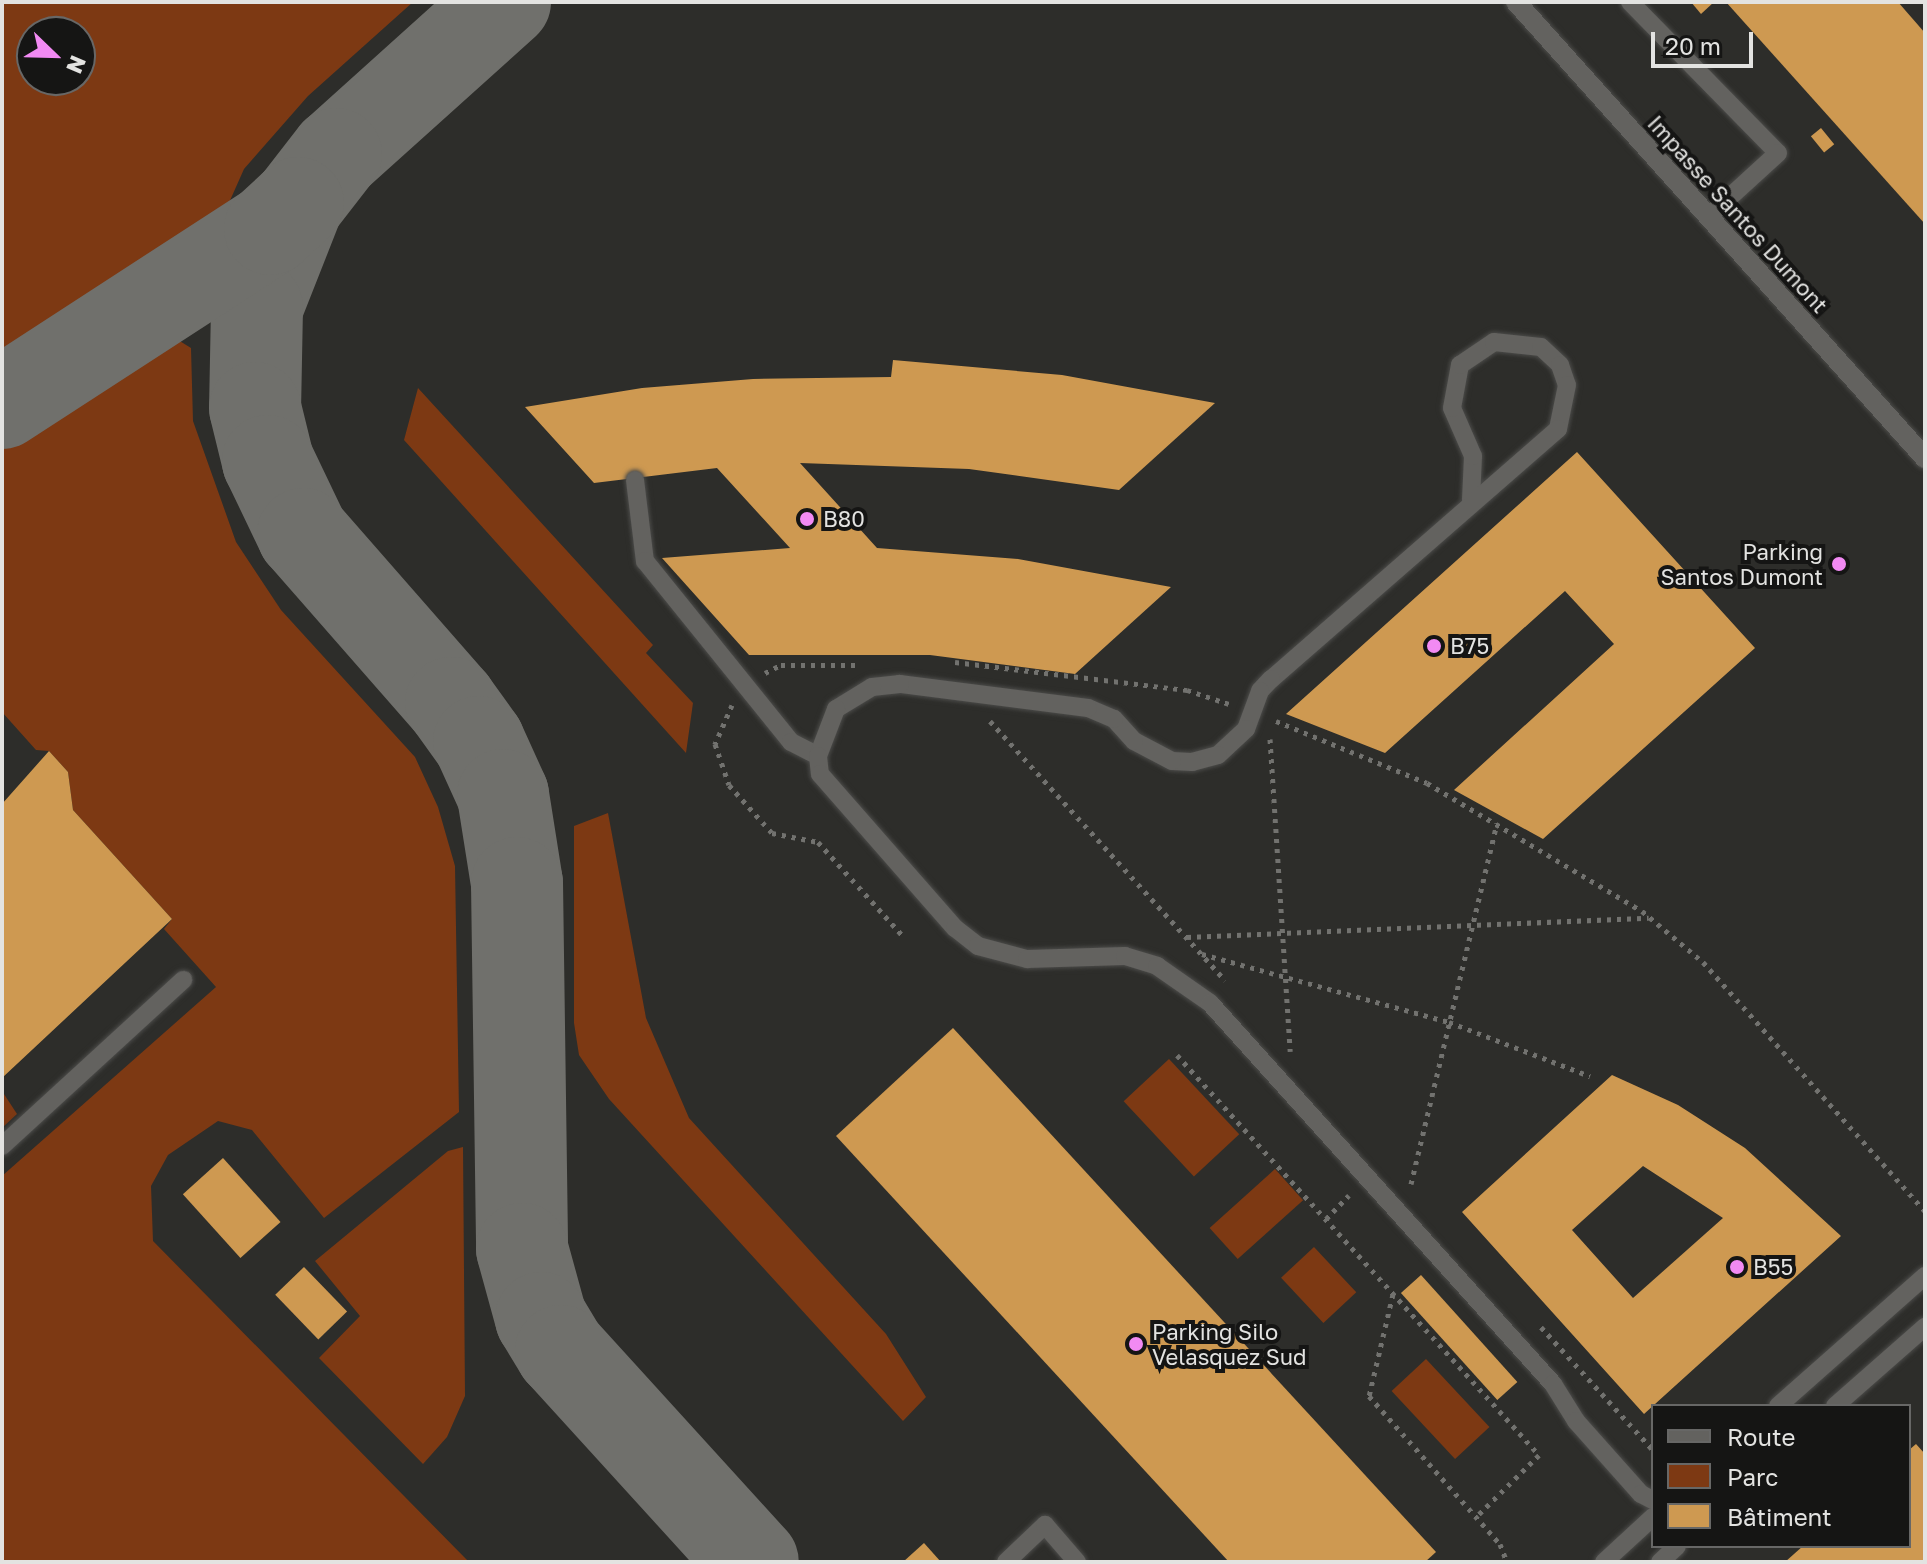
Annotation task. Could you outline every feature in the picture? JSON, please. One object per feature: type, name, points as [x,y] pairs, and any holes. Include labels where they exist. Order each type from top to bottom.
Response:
[{"type":"street","name":"Impasse Santos Dumont","points":[[1516,2],[1925,458]]},
{"type":"lane","points":[[1630,2],[1778,153],[1708,217]]},
{"type":"lane","points":[[1471,500],[1473,456],[1452,408],[1460,365],[1494,342],[1541,347],[1560,365],[1567,385],[1558,429],[1471,500],[1271,679],[1260,691],[1254,712],[1233,743],[1192,762],[1153,753],[1114,719],[1088,708],[962,690],[872,687],[836,709],[818,756],[820,774],[955,928],[978,946],[1000,956],[1027,959],[1125,956],[1157,966],[1210,1003],[1553,1384],[1585,1432],[1641,1494],[1651,1499]]},
{"type":"lane","points":[[635,480],[645,561],[791,742],[818,756]]},
{"type":"lane","points":[[2,1146],[183,980]]},
{"type":"lane","points":[[1780,1404],[1925,1276]]},
{"type":"lane","points":[[1837,1404],[1925,1327]]},
{"type":"lane","points":[[1604,1562],[1651,1519]]},
{"type":"lane","points":[[1006,1562],[1045,1525],[1077,1562]]},
{"type":"lane","points":[[1660,1562],[1675,1548]]},
{"type":"path","points":[[939,663],[971,661],[1187,690],[1254,712]]},
{"type":"path","points":[[872,665],[781,665],[749,687],[730,707],[715,744],[729,785],[772,833],[818,842],[903,936]]},
{"type":"path","points":[[1290,1051],[1268,718],[1427,783],[1650,918],[1703,962],[1925,1211]]},
{"type":"path","points":[[1411,1184],[1497,823]]},
{"type":"path","points":[[1187,937],[1650,918]]},
{"type":"path","points":[[1202,954],[1449,1022],[1590,1076]]},
{"type":"path","points":[[1177,1055],[1539,1455],[1476,1517]]},
{"type":"path","points":[[1393,1293],[1369,1396],[1500,1544],[1507,1562]]},
{"type":"green space","points":[[2,2],[413,2],[308,96],[244,169],[220,223],[2,368]]},
{"type":"green space","points":[[170,335],[191,348],[193,421],[236,542],[281,610],[415,757],[438,807],[455,866],[459,1112],[324,1218],[252,1130],[218,1121],[168,1155],[151,1186],[153,1241],[469,1562],[2,1562],[2,1176],[216,987],[164,929],[172,919],[73,810],[68,772],[49,751],[36,750],[2,712],[2,447]]},
{"type":"green space","points":[[418,388],[653,645],[646,653],[693,703],[686,753],[404,440]]},
{"type":"green space","points":[[608,813],[646,1018],[689,1118],[886,1334],[926,1397],[903,1421],[609,1099],[579,1055],[574,1023],[574,826]]},
{"type":"green space","points":[[1169,1059],[1239,1134],[1194,1177],[1124,1101]]},
{"type":"green space","points":[[2,1091],[17,1114],[2,1128]]},
{"type":"green space","points":[[463,1147],[465,1396],[447,1437],[423,1464],[319,1358],[360,1316],[315,1261],[448,1151]]},
{"type":"green space","points":[[1275,1169],[1303,1200],[1238,1259],[1210,1228]]},
{"type":"green space","points":[[1314,1247],[1356,1292],[1323,1323],[1281,1278]]},
{"type":"green space","points":[[1426,1359],[1489,1427],[1455,1459],[1392,1391]]},
{"type":"building","points":[[1691,2],[1714,2],[1701,14]]},
{"type":"building","points":[[1726,2],[1898,2],[1925,33],[1925,224]]},
{"type":"building","points":[[1821,128],[1834,144],[1824,153],[1811,136]]},
{"type":"building","name":"B80","points":[[893,360],[1062,375],[1215,403],[1119,490],[969,469],[800,463],[877,548],[1018,559],[1171,587],[1075,674],[930,655],[749,655],[662,558],[790,548],[717,468],[594,483],[525,407],[642,388],[753,379],[891,377]]},
{"type":"building","name":"B75","points":[[1577,452],[1755,648],[1543,839],[1454,790],[1614,644],[1565,591],[1385,753],[1286,714]]},
{"type":"building","points":[[49,751],[68,772],[73,810],[172,919],[2,1078],[2,804]]},
{"type":"building","name":"Parking Silo Velasquez Sud","points":[[953,1028],[1436,1552],[1425,1562],[1229,1562],[836,1136]]},
{"type":"building","name":"B55","points":[[1612,1075],[1678,1105],[1745,1148],[1841,1236],[1655,1404],[1651,1404],[1644,1414],[1462,1212]],"holes":[[[1643,1166],[1723,1218],[1633,1298],[1572,1230]]]},
{"type":"building","points":[[223,1158],[281,1222],[240,1258],[183,1194]]},
{"type":"building","points":[[304,1267],[347,1312],[318,1339],[275,1295]]},
{"type":"building","points":[[1421,1275],[1517,1382],[1497,1400],[1401,1293]]},
{"type":"building","points":[[1916,1444],[1925,1454],[1925,1562],[1785,1562],[1801,1548],[1911,1548],[1911,1448]]},
{"type":"building","points":[[924,1543],[941,1562],[903,1562]]},
{"type":"taxiway","points":[[505,2],[336,154],[298,203],[257,307],[255,408],[268,461],[303,534],[451,703],[479,742],[503,795],[517,883],[522,1249],[541,1318],[561,1351],[753,1562]]},
{"type":"taxiway","points":[[2,403],[270,229],[298,203]]},
{"type":"place","name":"B80","points":[[807,519]]},
{"type":"place","name":"Parking Santos Dumont","points":[[1839,564]]},
{"type":"place","name":"B75","points":[[1434,646]]},
{"type":"place","name":"B55","points":[[1737,1267]]},
{"type":"place","name":"Parking Silo Velasquez Sud","points":[[1136,1344]]}]
